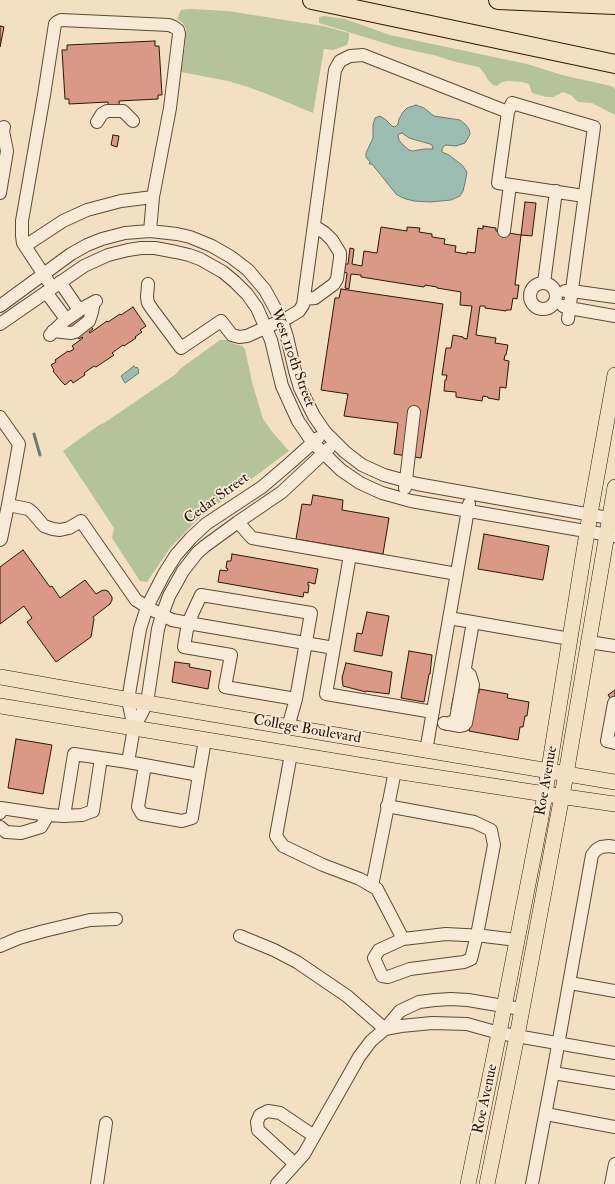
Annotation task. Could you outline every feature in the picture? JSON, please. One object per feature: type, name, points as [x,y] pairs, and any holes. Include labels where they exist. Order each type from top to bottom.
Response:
[{"type":"highway","points":[[312,0],[615,64]]},
{"type":"highway","points":[[498,0],[615,5]]},
{"type":"main road","name":"Roe Avenue","points":[[468,1184],[500,1033],[549,771],[590,514],[615,376]]},
{"type":"main road","name":"Roe Avenue","points":[[486,1184],[517,1036],[562,797],[589,642],[611,535],[615,487]]},
{"type":"main road","points":[[575,610],[580,621],[579,630],[589,642]]},
{"type":"main road","points":[[570,639],[576,644],[579,650],[576,662],[578,669],[584,674]]},
{"type":"main road","name":"College Boulevard","points":[[0,677],[615,782]]},
{"type":"main road","name":"College Boulevard","points":[[0,706],[395,771],[615,804]]},
{"type":"street","points":[[66,319],[53,287],[25,246],[22,236],[22,221],[55,24],[61,20],[169,25],[178,30],[179,34],[170,108],[153,197],[150,231]]},
{"type":"street","points":[[148,284],[148,303],[181,348],[221,321],[232,335],[239,337],[247,336],[282,321],[299,311],[303,305],[304,299],[335,70],[340,61],[350,56],[363,55],[508,112]]},
{"type":"street","points":[[569,313],[594,127],[512,103],[508,112],[498,183],[584,196]]},
{"type":"street","points":[[97,122],[102,114],[107,111],[123,111],[133,120]]},
{"type":"street","points":[[0,193],[7,151],[3,131],[4,127]]},
{"type":"street","points":[[504,231],[510,185]]},
{"type":"street","points":[[544,283],[556,191]]},
{"type":"street","points":[[25,246],[63,221],[87,210],[121,201],[153,197]]},
{"type":"street","points":[[304,299],[316,298],[334,284],[337,279],[340,258],[340,253],[332,240],[326,233],[314,226]]},
{"type":"street","name":"West 110th Street","points":[[0,306],[71,254],[102,239],[125,233],[150,231],[190,237],[212,246],[231,257],[248,270],[265,290],[282,321],[300,388],[314,416],[325,432],[345,452],[362,465],[406,481],[612,518]]},
{"type":"street","name":"West 110th Street","points":[[0,324],[84,266],[118,252],[141,248],[155,248],[200,259],[223,272],[235,282],[247,294],[257,308],[271,340],[282,386],[298,421],[313,443],[340,470],[360,483],[382,493],[468,511],[611,535]]},
{"type":"street","points":[[615,297],[572,291],[555,297],[550,307],[542,309],[534,305],[530,298],[532,289],[538,283],[544,283],[551,285],[555,297],[569,313],[615,316]]},
{"type":"street","points":[[53,287],[79,310]]},
{"type":"street","points":[[95,301],[89,321],[75,332],[52,333],[66,319],[79,310],[95,301]]},
{"type":"street","points":[[403,498],[414,412]]},
{"type":"street","points":[[0,417],[19,444],[2,539],[0,540]]},
{"type":"street","name":"Cedar Street","points":[[134,728],[128,700],[140,629],[147,607],[164,574],[176,555],[206,524],[262,486],[325,432]]},
{"type":"street","name":"Cedar Street","points":[[134,728],[147,703],[158,629],[162,615],[168,596],[183,571],[197,553],[238,522],[282,492],[335,442]]},
{"type":"street","points":[[426,750],[471,493]]},
{"type":"street","points":[[8,505],[28,509],[44,526],[53,529],[60,530],[69,528],[81,521],[136,600],[172,620],[334,648]]},
{"type":"street","points":[[238,522],[252,538],[457,574]]},
{"type":"street","points":[[350,555],[326,694],[432,717],[450,724],[460,726],[464,725],[468,717],[473,685],[470,675],[465,671],[473,622]]},
{"type":"street","points":[[288,727],[296,699],[311,613],[201,595],[188,623],[184,647],[231,654],[225,687],[296,699]]},
{"type":"street","points":[[449,618],[570,639]]},
{"type":"street","points":[[589,642],[615,646]]},
{"type":"street","points":[[614,703],[607,741],[615,743]]},
{"type":"street","points":[[128,762],[134,728]]},
{"type":"street","points":[[145,765],[138,807],[142,814],[182,821],[192,818],[205,740]]},
{"type":"street","points":[[64,816],[74,754],[199,775]]},
{"type":"street","points":[[291,754],[276,836],[283,846],[377,889],[403,939]]},
{"type":"street","points":[[0,813],[1,808],[64,816],[82,815],[93,811],[102,758]]},
{"type":"street","points":[[372,886],[395,771]]},
{"type":"street","points":[[387,806],[474,822],[491,830],[494,845],[477,935],[470,960],[410,969],[388,977],[382,976],[374,958],[379,950],[403,939],[446,934],[477,935],[517,940]]},
{"type":"street","points":[[0,827],[6,832],[21,833],[40,827],[48,815]]},
{"type":"street","points":[[532,1184],[559,1044],[592,855],[601,847],[615,847]]},
{"type":"street","points":[[0,946],[19,938],[90,920],[116,919]]},
{"type":"street","points":[[240,936],[274,950],[297,962],[347,996],[385,1029]]},
{"type":"street","points":[[570,983],[615,991]]},
{"type":"street","points":[[277,1184],[304,1154],[359,1057],[371,1041],[385,1029],[400,1011],[419,1002],[451,999],[522,1008]]},
{"type":"street","points":[[385,1029],[432,1023],[467,1024],[500,1033],[615,1053]]},
{"type":"street","points":[[553,1073],[615,1083]]},
{"type":"street","points":[[295,1164],[258,1130],[257,1122],[260,1115],[268,1111],[280,1114],[314,1136]]},
{"type":"street","points":[[546,1114],[615,1127]]},
{"type":"street","points":[[97,1184],[106,1123]]},
{"type":"street","points":[[611,1184],[615,1164]]},
{"type":"green space","points":[[181,10],[228,11],[323,26],[349,33],[349,38],[347,45],[333,50],[324,49],[313,113],[248,87],[228,81],[181,72],[186,29],[182,22],[177,19]]},
{"type":"green space","points":[[324,16],[345,19],[390,35],[527,64],[562,75],[611,86],[615,89],[615,115],[592,103],[578,102],[571,95],[563,92],[553,97],[546,97],[532,93],[529,84],[522,82],[508,81],[502,82],[497,86],[493,85],[479,67],[397,47],[319,23],[319,17]]},
{"type":"green space","points":[[220,340],[227,340],[242,346],[245,349],[252,382],[263,419],[289,451],[199,518],[170,548],[147,582],[140,581],[112,538],[114,528],[63,451],[99,425],[176,374],[180,369]]},
{"type":"water","points":[[416,105],[424,108],[434,116],[460,120],[469,129],[470,134],[465,143],[456,146],[446,145],[442,149],[442,152],[449,155],[462,165],[467,172],[463,191],[460,196],[451,200],[430,202],[406,199],[396,194],[372,164],[369,164],[370,162],[366,157],[366,153],[373,138],[373,125],[375,118],[380,116],[395,127],[398,124],[403,112],[407,108]],"holes":[[[402,133],[409,138],[430,144],[432,145],[433,149],[409,150],[402,144],[398,136]]]},
{"type":"water","points":[[134,366],[136,368],[137,367],[139,373],[125,383],[121,376]]},
{"type":"building","points":[[0,26],[4,27],[0,47]]},
{"type":"building","points":[[155,41],[155,46],[159,46],[162,95],[158,95],[158,99],[119,101],[120,115],[109,116],[108,102],[69,104],[69,99],[65,99],[62,50],[67,50],[67,45]]},
{"type":"building","points":[[113,135],[119,136],[117,147],[111,145]]},
{"type":"building","points":[[525,202],[536,203],[532,236],[521,235]]},
{"type":"building","points":[[483,226],[496,228],[496,231],[521,235],[515,285],[519,285],[517,299],[513,298],[511,310],[506,311],[480,306],[476,335],[496,338],[495,343],[508,345],[504,360],[509,361],[506,388],[500,387],[499,400],[483,396],[482,401],[456,397],[456,392],[444,391],[447,375],[442,375],[446,348],[451,348],[453,335],[467,339],[472,306],[460,305],[461,292],[425,285],[424,287],[361,277],[361,275],[351,274],[349,289],[345,288],[347,273],[344,272],[346,264],[348,264],[350,248],[354,249],[352,264],[362,266],[364,251],[377,253],[381,227],[407,231],[407,227],[420,228],[419,232],[432,234],[432,237],[445,239],[444,244],[456,246],[455,252],[467,254],[467,252],[475,253],[478,228],[483,229]]},
{"type":"building","points":[[341,289],[443,304],[421,458],[394,454],[398,423],[344,416],[348,394],[321,390],[335,298],[339,298]]},
{"type":"building","points":[[133,307],[146,326],[140,330],[142,332],[135,337],[136,338],[112,353],[114,355],[84,373],[85,375],[73,383],[71,380],[65,385],[53,371],[54,370],[51,365],[56,362],[55,360],[68,351],[69,352],[74,349],[72,346],[83,338],[82,337],[79,339],[68,324],[82,314],[93,329],[89,332],[90,333],[107,321],[108,322],[120,314],[121,315]]},
{"type":"building","points":[[313,495],[343,500],[342,510],[389,518],[383,554],[296,539],[302,504],[311,505]]},
{"type":"building","points":[[484,534],[549,546],[543,580],[478,569]]},
{"type":"building","points":[[23,550],[50,587],[52,586],[60,598],[85,580],[96,594],[104,590],[108,591],[112,597],[110,604],[93,617],[91,637],[56,662],[27,622],[32,618],[24,606],[0,624],[0,567]]},
{"type":"building","points":[[232,554],[318,569],[315,584],[308,582],[308,593],[304,592],[303,597],[218,582],[220,570],[227,571],[227,561],[231,561]]},
{"type":"building","points":[[367,612],[389,616],[382,656],[354,651],[357,633],[362,634]]},
{"type":"building","points":[[409,651],[432,655],[430,674],[424,702],[401,698]]},
{"type":"building","points":[[175,662],[190,664],[189,667],[211,671],[208,689],[172,682]]},
{"type":"building","points":[[346,663],[392,672],[389,694],[366,692],[343,686],[342,678]]},
{"type":"building","points":[[479,689],[508,694],[507,698],[529,702],[527,716],[525,716],[523,727],[520,727],[518,740],[469,731],[472,712],[451,709],[454,694],[475,698],[476,692],[479,693]]},
{"type":"building","points":[[615,690],[615,705],[608,695]]},
{"type":"building","points":[[16,739],[52,745],[43,794],[8,788]]},
{"type":"waterway","points":[[34,434],[40,455]]}]
